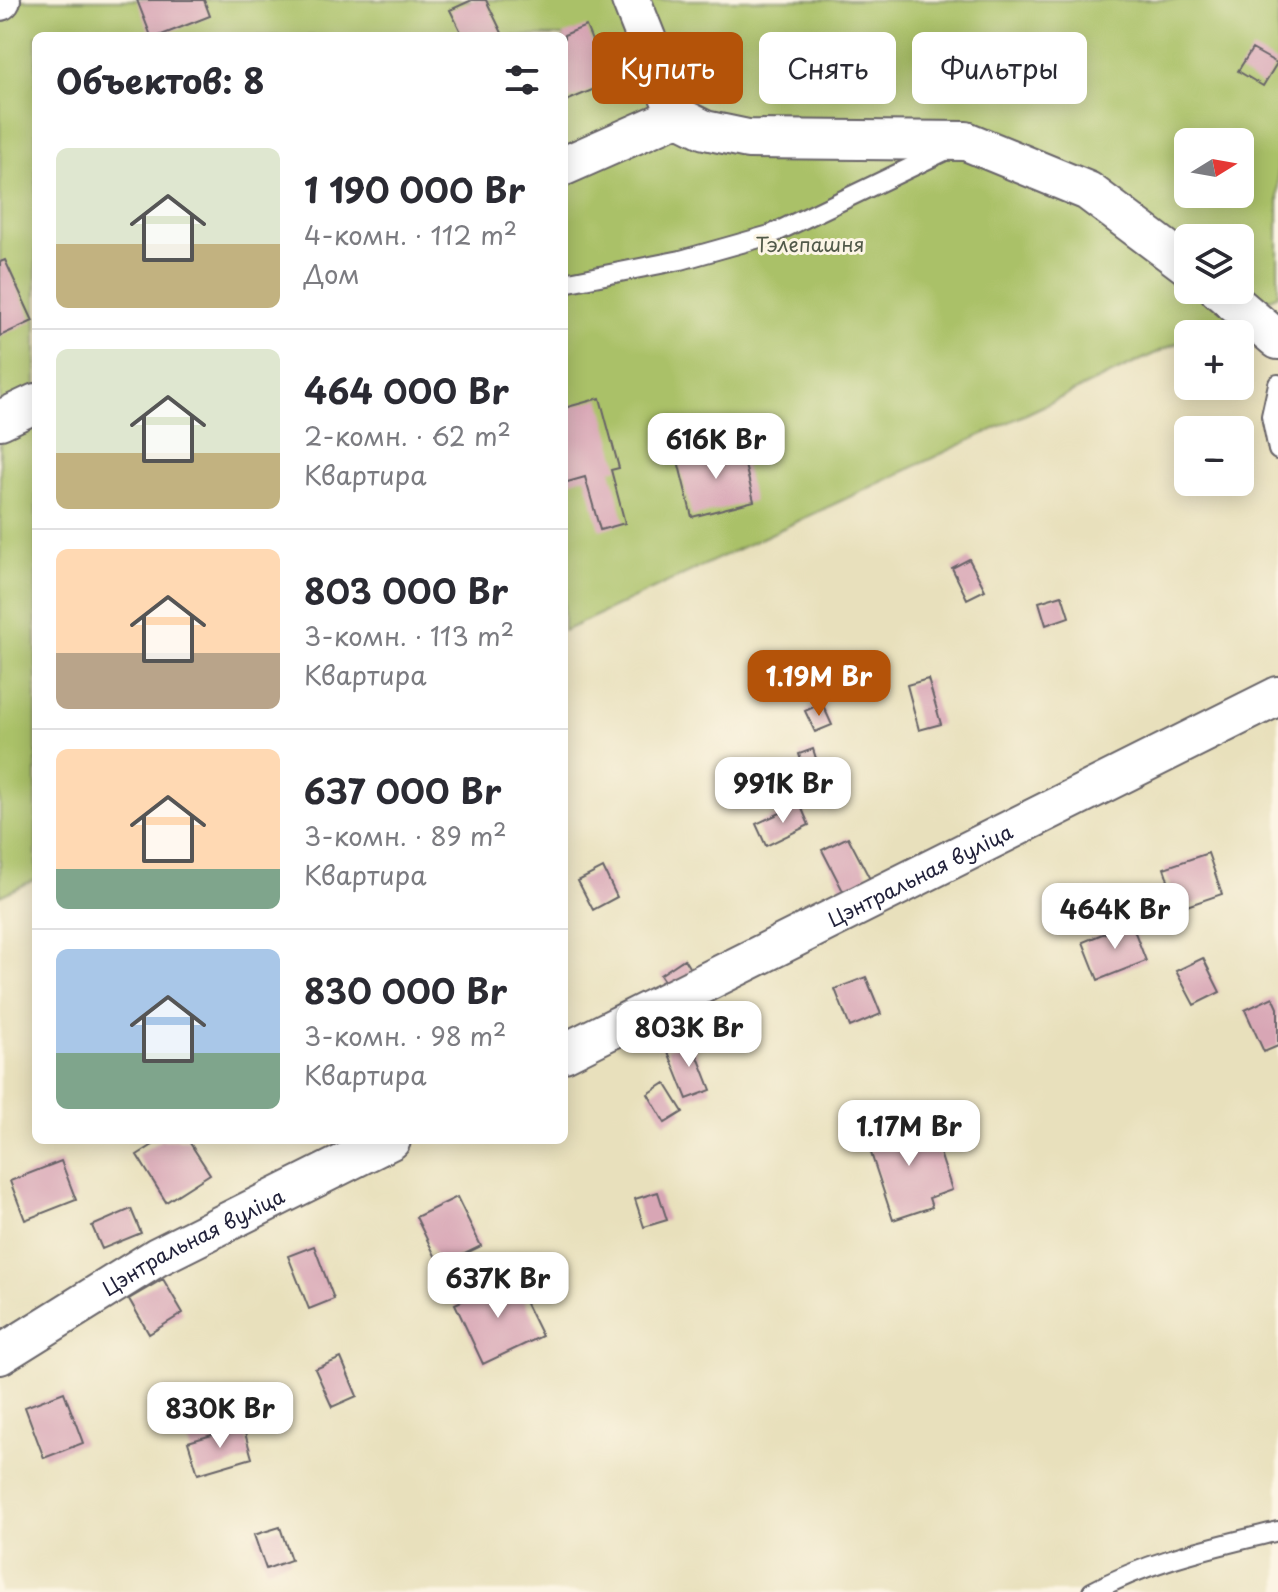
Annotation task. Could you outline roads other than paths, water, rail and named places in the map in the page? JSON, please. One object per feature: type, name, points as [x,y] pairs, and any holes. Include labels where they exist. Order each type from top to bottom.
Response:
[{"type":"street","points":[[631,0],[677,116],[705,130],[748,139],[966,141],[1088,191],[1174,255]]},
{"type":"street","points":[[568,164],[677,116]]},
{"type":"street","points":[[1236,304],[1278,340]]},
{"type":"street","points":[[0,420],[32,405]]},
{"type":"street","name":"Цэнтральная вуліца","points":[[568,1051],[1278,696]]},
{"type":"street","name":"Цэнтральная вуліца","points":[[0,1355],[157,1257],[383,1144]]},
{"type":"lane","points":[[568,282],[681,260],[770,235],[966,141]]},
{"type":"lane","points":[[1278,384],[1271,416],[1278,450]]},
{"type":"lane","points":[[1092,1592],[1117,1578],[1171,1558],[1278,1531]]},
{"type":"park label","name":"Тэлепашня","points":[[810,244]]}]
